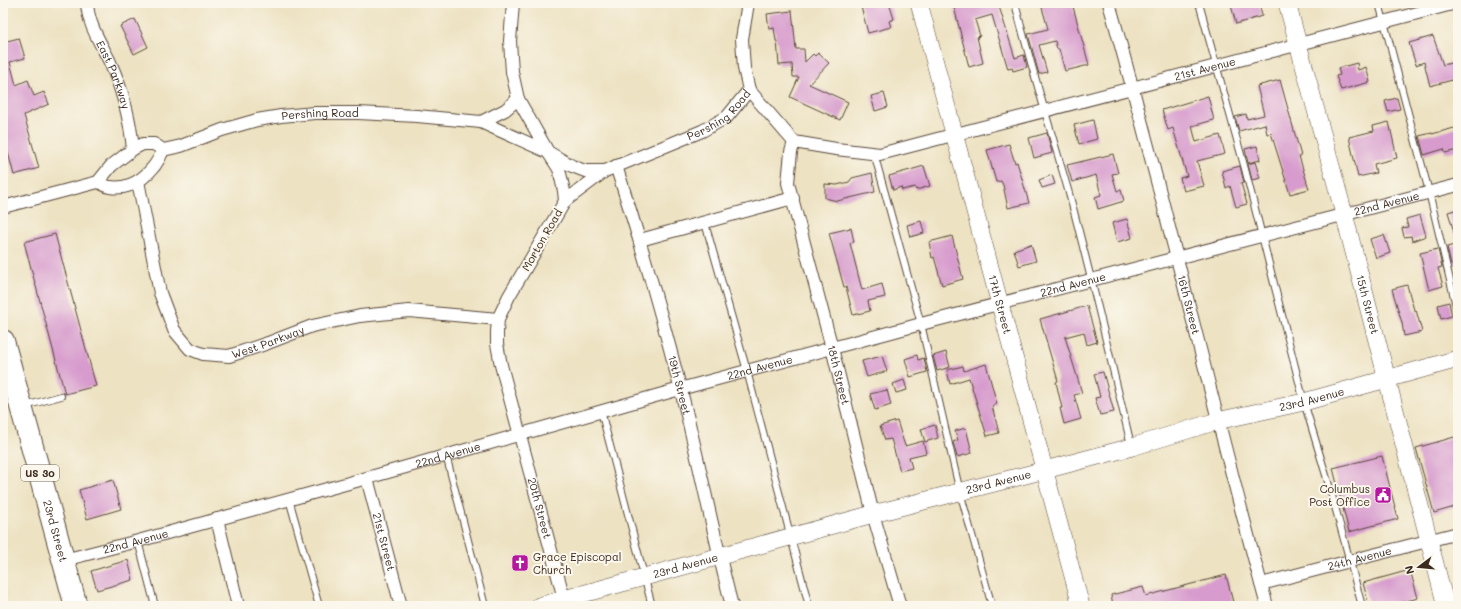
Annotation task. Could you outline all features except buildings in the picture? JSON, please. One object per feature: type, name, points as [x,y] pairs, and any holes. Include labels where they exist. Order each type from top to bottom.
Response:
[{"type":"highway","name":"23rd Street","points":[[3,341],[76,606]]},
{"type":"main road","name":"17th Street","points":[[919,3],[1045,470],[1080,606]]},
{"type":"main road","name":"15th Street","points":[[1287,3],[1430,540],[1446,606]]},
{"type":"main road","name":"23rd Avenue","points":[[539,606],[565,602],[644,578],[873,514],[1132,447],[1217,421],[1304,402],[1458,359]]},
{"type":"street","name":"East Parkway","points":[[87,3],[94,31],[109,61],[124,99],[131,131],[133,149]]},
{"type":"street","name":"Morton Road","points":[[513,3],[510,41],[512,72],[518,99],[559,169],[565,200],[509,296],[498,319],[497,344],[519,434]]},
{"type":"street","points":[[748,3],[742,39],[744,68],[749,90]]},
{"type":"street","name":"16th Street","points":[[1109,3],[1177,258],[1217,421],[1267,606]]},
{"type":"street","name":"21st Avenue","points":[[954,134],[1456,3]]},
{"type":"street","name":"Pershing Road","points":[[565,200],[605,171],[702,131],[727,117],[749,90],[794,142]]},
{"type":"street","points":[[481,122],[505,110],[518,99]]},
{"type":"street","name":"Pershing Road","points":[[163,150],[181,146],[222,130],[257,120],[308,114],[358,113],[418,116],[481,122],[548,152],[572,166],[585,171],[605,171]]},
{"type":"street","points":[[794,142],[880,154],[954,134]]},
{"type":"street","name":"18th Street","points":[[794,142],[791,152],[788,183],[832,348],[873,514],[900,606]]},
{"type":"street","points":[[3,207],[98,182],[111,166],[133,149],[143,144],[154,144],[163,150],[159,160],[138,182],[122,187],[109,187],[98,182]]},
{"type":"street","name":"19th Street","points":[[616,166],[640,240],[680,388],[719,557],[732,606]]},
{"type":"street","name":"West Parkway","points":[[138,182],[160,293],[174,330],[190,349],[203,354],[229,356],[312,326],[360,316],[409,311],[498,319]]},
{"type":"street","name":"22nd Avenue","points":[[64,560],[367,478],[680,388],[1458,185]]},
{"type":"street","points":[[640,240],[793,198]]},
{"type":"street","name":"20th Street","points":[[519,434],[565,602]]},
{"type":"street","name":"21st Street","points":[[367,478],[401,606]]},
{"type":"street","points":[[217,519],[238,606]]},
{"type":"street","name":"24th Avenue","points":[[1261,584],[1458,533]]},
{"type":"lane","points":[[1015,3],[1030,63],[1072,204],[1132,447]]},
{"type":"lane","points":[[1199,3],[1262,236],[1304,402],[1362,606]]},
{"type":"lane","points":[[1379,3],[1429,192],[1458,314]]},
{"type":"lane","points":[[874,153],[921,324],[960,492],[992,606]]},
{"type":"lane","points":[[705,223],[747,371],[809,606]]},
{"type":"lane","points":[[21,407],[61,396]]},
{"type":"lane","points":[[601,411],[652,606]]},
{"type":"lane","points":[[446,455],[485,606]]},
{"type":"lane","points":[[289,499],[319,606]]},
{"type":"lane","points":[[138,541],[155,606]]},
{"type":"place","name":"Columbus Post Office","points":[[1383,495]]},
{"type":"place","name":"Grace Episcopal Church","points":[[520,563]]}]
